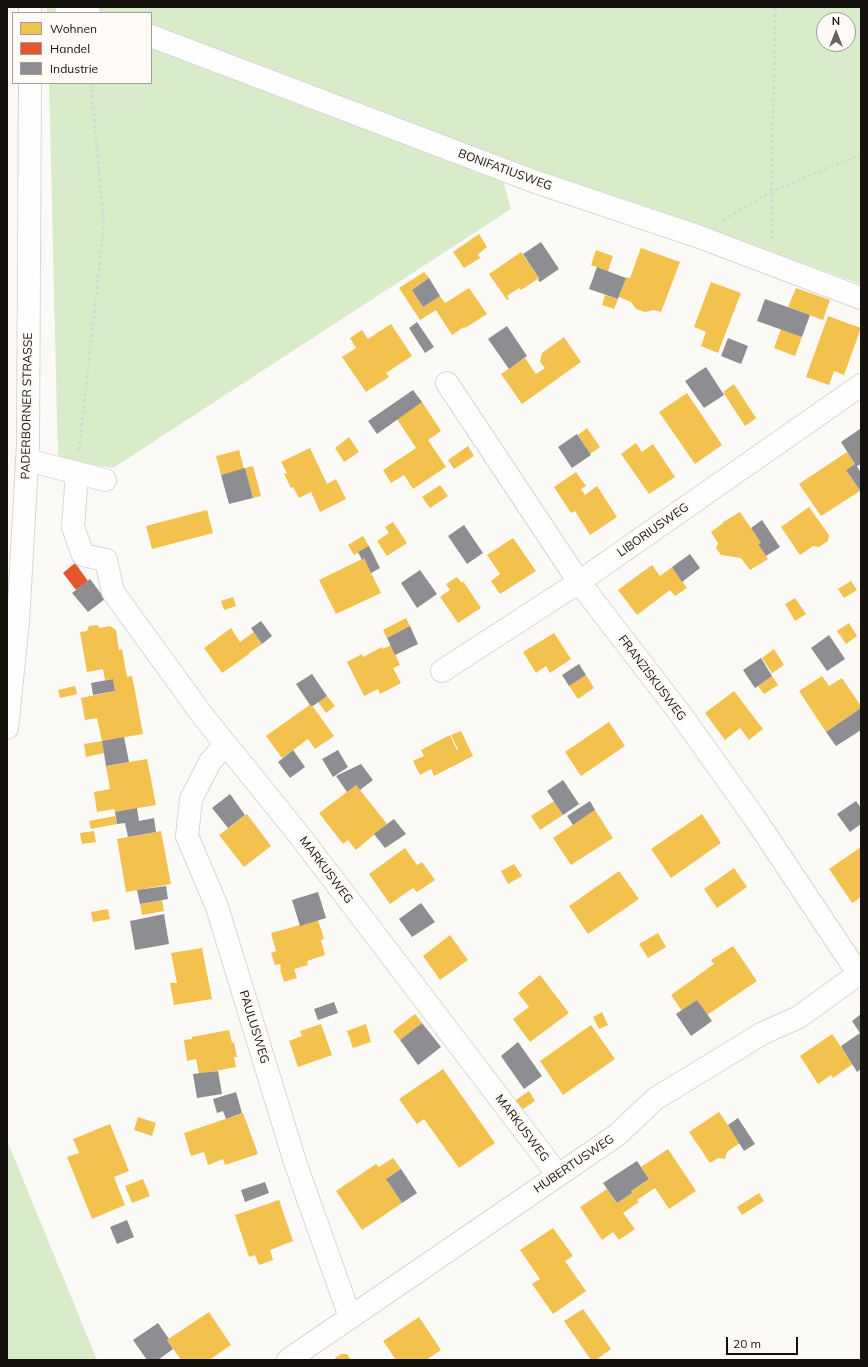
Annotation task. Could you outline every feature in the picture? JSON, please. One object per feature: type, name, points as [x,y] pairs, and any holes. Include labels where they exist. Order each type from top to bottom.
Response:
[{"type":"street","points":[[66,7],[85,12]]},
{"type":"street","name":"BONIFATIUSWEG","points":[[152,36],[533,181],[697,236],[861,298]]},
{"type":"street","name":"PADERBORNER STRASSE","points":[[7,728],[18,622],[27,460],[30,84]]},
{"type":"street","name":"FRANZISKUSWEG","points":[[447,383],[579,582],[682,716],[756,820],[860,973]]},
{"type":"street","name":"LIBORIUSWEG","points":[[442,671],[579,582],[861,385]]},
{"type":"street","points":[[27,460],[105,480]]},
{"type":"street","name":"MARKUSWEG","points":[[77,473],[73,527],[83,555],[106,560],[113,592],[226,744],[300,836],[558,1175]]},
{"type":"street","name":"PAULUSWEG","points":[[226,744],[210,762],[191,799],[186,836],[217,907],[295,1162],[350,1317]]},
{"type":"street","name":"HUBERTUSWEG","points":[[289,1360],[617,1135],[655,1100],[763,1034],[799,1017],[860,973]]},
{"type":"path","points":[[773,266],[771,192],[775,7]]},
{"type":"path","points":[[77,473],[104,225],[91,84]]},
{"type":"path","points":[[697,236],[771,192],[861,154]]},
{"type":"green space","points":[[47,7],[861,7],[861,284],[496,155],[511,209],[113,468],[58,459],[49,84],[152,84],[152,12],[47,12]]},
{"type":"green space","points":[[7,1140],[97,1360],[7,1360]]},
{"type":"building: Wohnen","points":[[479,234],[487,247],[478,254],[480,258],[464,268],[453,252]]},
{"type":"building: Wohnen","points":[[641,248],[680,262],[661,312],[654,310],[645,312],[636,309],[631,302],[619,297],[626,277],[630,278]]},
{"type":"building: Wohnen","points":[[596,250],[613,256],[608,271],[591,265]]},
{"type":"building: Wohnen","points":[[521,252],[539,278],[521,290],[519,288],[507,296],[509,299],[507,300],[489,274]]},
{"type":"building: Wohnen","points":[[424,272],[429,278],[412,290],[423,307],[440,296],[445,303],[469,288],[487,314],[452,335],[436,310],[420,320],[399,288]]},
{"type":"building: Wohnen","points":[[711,282],[741,293],[718,353],[701,346],[706,332],[694,327]]},
{"type":"building: Wohnen","points":[[796,288],[830,300],[823,320],[788,307]]},
{"type":"building: Wohnen","points":[[605,295],[618,299],[614,309],[602,305]]},
{"type":"building: Wohnen","points":[[828,316],[861,328],[844,375],[834,371],[829,385],[806,377]]},
{"type":"building: Wohnen","points":[[391,324],[412,356],[386,373],[389,377],[366,392],[342,357],[356,348],[350,338],[362,330],[368,339]]},
{"type":"building: Wohnen","points":[[781,329],[802,337],[795,356],[774,348]]},
{"type":"building: Wohnen","points":[[564,337],[581,362],[522,404],[501,374],[525,358],[536,374],[545,368],[540,362],[542,353]]},
{"type":"building: Wohnen","points":[[734,384],[756,418],[745,426],[723,392]]},
{"type":"building: Wohnen","points":[[687,393],[722,445],[695,464],[659,412]]},
{"type":"building: Wohnen","points":[[422,402],[441,431],[428,440],[446,467],[413,489],[404,475],[391,483],[383,470],[416,448],[397,419]]},
{"type":"building: Wohnen","points":[[587,428],[600,447],[590,454],[578,435]]},
{"type":"building: Wohnen","points":[[349,437],[359,452],[344,462],[335,448]]},
{"type":"building: Wohnen","points":[[636,443],[642,452],[653,444],[675,477],[649,494],[621,454]]},
{"type":"building: Wohnen","points":[[468,446],[474,456],[454,469],[448,460]]},
{"type":"building: Wohnen","points":[[310,448],[327,484],[336,479],[346,499],[320,512],[311,492],[299,498],[293,487],[291,488],[284,474],[287,473],[281,462]]},
{"type":"building: Wohnen","points":[[239,450],[244,469],[221,475],[216,456]]},
{"type":"building: Wohnen","points":[[847,452],[855,464],[846,470],[860,491],[821,516],[799,484]]},
{"type":"building: Wohnen","points":[[253,466],[261,496],[253,498],[245,468]]},
{"type":"building: Wohnen","points":[[576,472],[586,486],[581,489],[585,495],[597,486],[617,517],[590,535],[575,511],[571,513],[554,487]]},
{"type":"building: Wohnen","points":[[440,485],[448,496],[430,508],[422,497]]},
{"type":"building: Wohnen","points":[[809,507],[829,535],[828,541],[819,547],[813,546],[800,555],[781,527]]},
{"type":"building: Wohnen","points":[[207,510],[213,533],[152,549],[146,526]]},
{"type":"building: Wohnen","points":[[740,512],[761,543],[758,544],[768,559],[750,570],[741,558],[721,555],[716,548],[718,543],[711,532],[723,522]]},
{"type":"building: Wohnen","points":[[393,522],[407,543],[387,556],[377,541],[389,533],[385,527]]},
{"type":"building: Wohnen","points":[[363,536],[369,546],[354,555],[348,545]]},
{"type":"building: Wohnen","points":[[513,538],[536,571],[500,594],[491,581],[500,574],[487,555]]},
{"type":"building: Wohnen","points":[[364,558],[381,593],[336,614],[319,580]]},
{"type":"building: Wohnen","points":[[652,565],[660,576],[672,567],[687,588],[675,596],[670,590],[637,615],[618,590]]},
{"type":"building: Wohnen","points":[[457,577],[462,583],[463,581],[481,608],[458,623],[440,597],[450,590],[446,584]]},
{"type":"building: Wohnen","points":[[851,581],[857,590],[844,598],[838,589]]},
{"type":"building: Wohnen","points":[[233,597],[236,606],[224,610],[221,601]]},
{"type":"building: Wohnen","points":[[795,598],[806,614],[795,621],[785,604]]},
{"type":"building: Wohnen","points":[[406,618],[410,626],[387,638],[383,630]]},
{"type":"building: Wohnen","points":[[849,623],[857,636],[846,644],[837,631]]},
{"type":"building: Wohnen","points":[[97,625],[100,628],[110,626],[116,630],[119,650],[122,649],[127,677],[132,676],[143,734],[102,741],[97,718],[85,720],[81,698],[115,691],[113,679],[105,680],[103,669],[87,672],[80,632],[87,631],[89,626]]},
{"type":"building: Wohnen","points":[[231,628],[240,642],[254,632],[262,644],[222,673],[204,648]]},
{"type":"building: Wohnen","points":[[554,633],[571,659],[550,673],[546,666],[536,673],[523,652]]},
{"type":"building: Wohnen","points":[[391,645],[400,665],[393,668],[401,683],[380,694],[378,689],[364,696],[347,662],[362,654],[363,657],[382,647],[383,649]]},
{"type":"building: Wohnen","points":[[774,649],[784,665],[772,673],[762,658]]},
{"type":"building: Wohnen","points":[[586,675],[594,688],[578,699],[569,686]]},
{"type":"building: Wohnen","points":[[772,676],[778,685],[764,694],[758,686]]},
{"type":"building: Wohnen","points":[[822,676],[829,686],[842,678],[861,706],[861,708],[826,732],[799,691]]},
{"type":"building: Wohnen","points":[[75,686],[77,694],[60,698],[58,690]]},
{"type":"building: Wohnen","points":[[734,691],[763,729],[749,740],[740,728],[725,740],[705,713]]},
{"type":"building: Wohnen","points":[[327,696],[335,706],[326,713],[318,702]]},
{"type":"building: Wohnen","points":[[311,704],[334,736],[315,749],[308,739],[282,758],[266,736]]},
{"type":"building: Wohnen","points":[[609,722],[625,746],[581,776],[565,752]]},
{"type":"building: Wohnen","points":[[461,731],[473,756],[434,776],[431,769],[420,775],[413,761],[424,756],[421,750],[450,735],[457,750],[458,749],[451,735]]},
{"type":"building: Wohnen","points":[[102,741],[104,753],[86,757],[84,744]]},
{"type":"building: Wohnen","points":[[147,759],[156,805],[115,812],[114,809],[97,812],[94,792],[110,789],[106,766]]},
{"type":"building: Wohnen","points":[[356,785],[387,824],[356,850],[348,840],[343,844],[319,813]]},
{"type":"building: Wohnen","points":[[554,801],[563,815],[540,830],[531,816]]},
{"type":"building: Wohnen","points":[[595,810],[613,838],[571,865],[553,838]]},
{"type":"building: Wohnen","points":[[247,814],[271,846],[244,867],[219,835]]},
{"type":"building: Wohnen","points":[[702,814],[721,843],[671,878],[651,849]]},
{"type":"building: Wohnen","points":[[115,816],[117,824],[91,829],[89,821]]},
{"type":"building: Wohnen","points":[[94,831],[96,842],[82,844],[80,833]]},
{"type":"building: Wohnen","points":[[161,831],[171,884],[126,892],[117,839]]},
{"type":"building: Wohnen","points":[[861,847],[861,897],[852,903],[829,869]]},
{"type":"building: Wohnen","points":[[405,848],[417,865],[422,862],[435,880],[417,892],[413,888],[390,904],[369,874]]},
{"type":"building: Wohnen","points":[[514,864],[522,876],[508,884],[501,871]]},
{"type":"building: Wohnen","points":[[734,868],[747,887],[717,908],[704,889]]},
{"type":"building: Wohnen","points":[[619,871],[639,899],[588,934],[569,906]]},
{"type":"building: Wohnen","points":[[162,900],[164,911],[142,915],[140,904]]},
{"type":"building: Wohnen","points":[[108,909],[110,919],[93,922],[91,912]]},
{"type":"building: Wohnen","points":[[318,920],[324,939],[321,940],[325,955],[307,961],[308,965],[294,969],[297,978],[284,982],[280,964],[275,965],[271,953],[276,951],[271,933]]},
{"type":"building: Wohnen","points":[[658,933],[666,947],[648,958],[639,944]]},
{"type":"building: Wohnen","points":[[450,935],[468,960],[440,980],[423,956]]},
{"type":"building: Wohnen","points":[[733,946],[757,981],[707,1015],[697,1000],[682,1011],[671,995],[714,964],[711,960]]},
{"type":"building: Wohnen","points":[[202,948],[212,999],[174,1005],[170,983],[177,983],[171,953]]},
{"type":"building: Wohnen","points":[[540,975],[569,1013],[530,1042],[513,1019],[529,1007],[518,993]]},
{"type":"building: Wohnen","points":[[602,1012],[608,1025],[599,1029],[593,1017]]},
{"type":"building: Wohnen","points":[[415,1014],[422,1023],[400,1040],[393,1031]]},
{"type":"building: Wohnen","points":[[321,1024],[332,1055],[298,1067],[289,1041],[302,1036],[300,1031]]},
{"type":"building: Wohnen","points":[[366,1024],[371,1042],[353,1048],[347,1031]]},
{"type":"building: Wohnen","points":[[591,1025],[615,1059],[563,1095],[540,1061]]},
{"type":"building: Wohnen","points":[[229,1030],[232,1043],[234,1042],[237,1057],[234,1057],[236,1067],[199,1074],[196,1059],[187,1061],[184,1040]]},
{"type":"building: Wohnen","points":[[832,1034],[853,1064],[833,1078],[831,1075],[818,1084],[800,1056]]},
{"type":"building: Wohnen","points":[[443,1069],[495,1143],[459,1168],[424,1119],[417,1124],[399,1099]]},
{"type":"building: Wohnen","points":[[529,1091],[535,1101],[520,1111],[513,1102]]},
{"type":"building: Wohnen","points":[[719,1112],[740,1143],[727,1152],[725,1159],[718,1158],[710,1163],[689,1132]]},
{"type":"building: Wohnen","points":[[243,1113],[258,1154],[225,1165],[223,1159],[208,1165],[204,1152],[191,1156],[184,1133]]},
{"type":"building: Wohnen","points":[[138,1117],[156,1123],[152,1136],[134,1130]]},
{"type":"building: Wohnen","points":[[110,1124],[129,1171],[114,1177],[125,1205],[92,1219],[67,1157],[79,1153],[73,1139]]},
{"type":"building: Wohnen","points":[[668,1149],[696,1191],[669,1209],[655,1188],[637,1200],[639,1202],[623,1213],[635,1229],[619,1240],[613,1232],[602,1240],[580,1207],[607,1189],[617,1203],[649,1179],[641,1167]]},
{"type":"building: Wohnen","points":[[393,1158],[401,1169],[386,1179],[402,1203],[362,1230],[336,1191],[376,1164],[379,1167]]},
{"type":"building: Wohnen","points":[[143,1179],[150,1196],[132,1203],[125,1186]]},
{"type":"building: Wohnen","points":[[759,1193],[764,1201],[742,1215],[737,1207]]},
{"type":"building: Wohnen","points":[[279,1200],[293,1241],[270,1250],[273,1260],[259,1265],[255,1255],[249,1257],[235,1215]]},
{"type":"building: Wohnen","points":[[553,1228],[573,1256],[565,1261],[586,1291],[553,1314],[532,1284],[540,1279],[520,1250]]},
{"type":"building: Wohnen","points":[[583,1309],[611,1349],[596,1360],[591,1360],[564,1321]]},
{"type":"building: Wohnen","points":[[209,1312],[231,1345],[209,1360],[181,1360],[167,1340]]},
{"type":"building: Wohnen","points":[[419,1317],[441,1350],[426,1360],[396,1360],[383,1341]]},
{"type":"building: Wohnen","points":[[341,1354],[347,1354],[351,1360],[335,1360],[335,1358]]},
{"type":"building: Handel","points":[[75,563],[88,581],[76,590],[63,573]]},
{"type":"building: Industrie","points":[[541,242],[559,269],[540,282],[538,280],[539,278],[523,254]]},
{"type":"building: Industrie","points":[[597,267],[626,278],[618,299],[589,289]]},
{"type":"building: Industrie","points":[[429,278],[440,296],[423,307],[412,290]]},
{"type":"building: Industrie","points":[[765,299],[810,315],[802,337],[757,321]]},
{"type":"building: Industrie","points":[[417,322],[434,347],[425,353],[409,328]]},
{"type":"building: Industrie","points":[[507,326],[527,356],[509,369],[488,339]]},
{"type":"building: Industrie","points":[[728,338],[748,346],[741,364],[721,356]]},
{"type":"building: Industrie","points":[[706,367],[724,395],[704,408],[685,381]]},
{"type":"building: Industrie","points":[[413,390],[422,402],[377,434],[368,421]]},
{"type":"building: Industrie","points":[[860,429],[861,464],[857,466],[861,473],[861,492],[846,470],[855,464],[841,442]]},
{"type":"building: Industrie","points":[[577,434],[591,455],[572,468],[558,447]]},
{"type":"building: Industrie","points":[[245,468],[253,498],[229,504],[221,475]]},
{"type":"building: Industrie","points":[[762,520],[780,547],[766,556],[758,544],[761,543],[751,528]]},
{"type":"building: Industrie","points":[[464,525],[483,553],[467,564],[448,536]]},
{"type":"building: Industrie","points":[[369,546],[380,568],[371,573],[364,558],[362,560],[358,552]]},
{"type":"building: Industrie","points":[[690,554],[700,568],[682,582],[672,567]]},
{"type":"building: Industrie","points":[[420,570],[437,594],[417,608],[401,583]]},
{"type":"building: Industrie","points":[[90,579],[105,599],[88,612],[72,593]]},
{"type":"building: Industrie","points":[[261,621],[272,636],[262,644],[251,628]]},
{"type":"building: Industrie","points":[[410,626],[418,644],[395,655],[387,638]]},
{"type":"building: Industrie","points":[[829,635],[845,659],[827,671],[811,648]]},
{"type":"building: Industrie","points":[[761,658],[772,676],[755,688],[743,670]]},
{"type":"building: Industrie","points":[[579,664],[586,675],[569,686],[562,675]]},
{"type":"building: Industrie","points":[[312,674],[327,696],[313,706],[310,705],[296,684]]},
{"type":"building: Industrie","points":[[113,679],[115,691],[93,695],[91,683]]},
{"type":"building: Industrie","points":[[861,708],[861,730],[836,746],[826,732]]},
{"type":"building: Industrie","points":[[124,737],[129,762],[106,766],[102,741]]},
{"type":"building: Industrie","points":[[293,750],[305,767],[290,778],[278,762]]},
{"type":"building: Industrie","points":[[338,750],[348,767],[333,777],[322,759]]},
{"type":"building: Industrie","points":[[361,764],[373,780],[360,790],[356,785],[347,792],[336,776]]},
{"type":"building: Industrie","points":[[563,780],[579,804],[563,815],[547,791]]},
{"type":"building: Industrie","points":[[230,794],[245,815],[228,828],[212,808]]},
{"type":"building: Industrie","points":[[590,801],[595,810],[573,825],[567,816]]},
{"type":"building: Industrie","points":[[856,801],[861,808],[861,824],[850,832],[837,814]]},
{"type":"building: Industrie","points":[[137,808],[139,821],[154,818],[156,832],[128,837],[125,823],[117,824],[115,812]]},
{"type":"building: Industrie","points":[[394,819],[406,834],[385,848],[374,834]]},
{"type":"building: Industrie","points":[[166,886],[168,899],[140,904],[137,890]]},
{"type":"building: Industrie","points":[[318,892],[326,918],[300,926],[292,900]]},
{"type":"building: Industrie","points":[[421,903],[435,922],[412,937],[399,919]]},
{"type":"building: Industrie","points":[[164,914],[169,944],[135,950],[130,921]]},
{"type":"building: Industrie","points":[[697,1000],[712,1021],[691,1036],[676,1014]]},
{"type":"building: Industrie","points":[[334,1002],[338,1013],[318,1020],[314,1009]]},
{"type":"building: Industrie","points":[[861,1014],[861,1069],[857,1072],[841,1046],[860,1033],[852,1021]]},
{"type":"building: Industrie","points":[[422,1023],[441,1047],[418,1065],[400,1040]]},
{"type":"building: Industrie","points":[[518,1042],[542,1076],[524,1089],[501,1056]]},
{"type":"building: Industrie","points":[[218,1071],[222,1094],[197,1098],[193,1074]]},
{"type":"building: Industrie","points":[[236,1092],[242,1113],[226,1119],[223,1111],[217,1113],[213,1099]]},
{"type":"building: Industrie","points":[[738,1118],[755,1144],[744,1151],[728,1125]]},
{"type":"building: Industrie","points":[[637,1161],[649,1179],[617,1203],[603,1183]]},
{"type":"building: Industrie","points":[[401,1169],[417,1193],[402,1203],[386,1179]]},
{"type":"building: Industrie","points":[[265,1182],[269,1193],[245,1202],[241,1190]]},
{"type":"building: Industrie","points":[[127,1220],[134,1237],[117,1244],[110,1227]]},
{"type":"building: Industrie","points":[[158,1323],[169,1339],[167,1340],[173,1349],[158,1360],[147,1360],[133,1340]]}]
